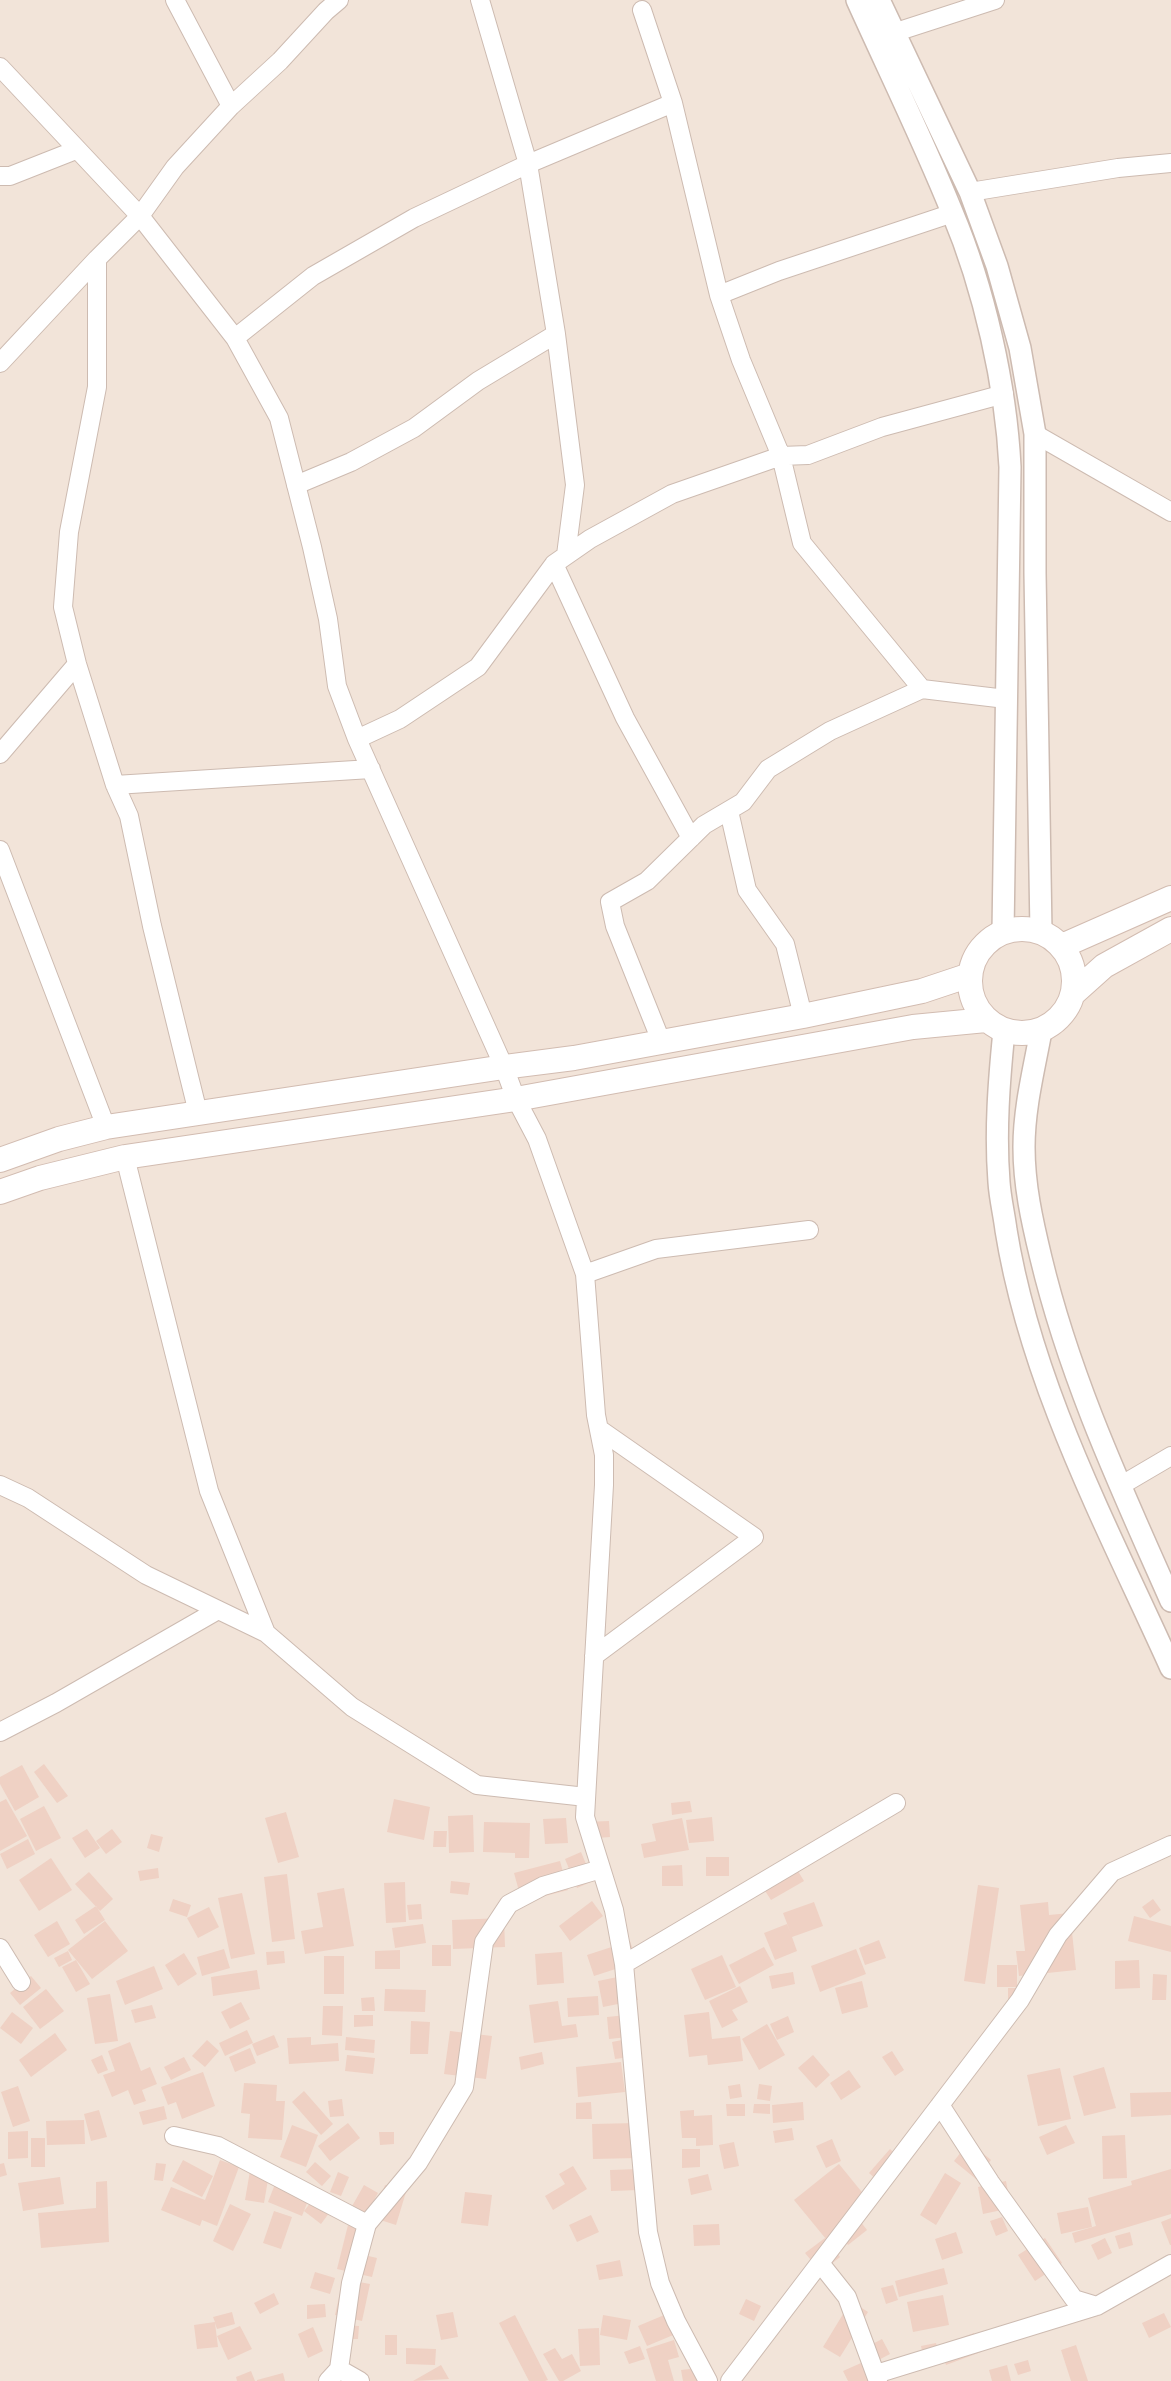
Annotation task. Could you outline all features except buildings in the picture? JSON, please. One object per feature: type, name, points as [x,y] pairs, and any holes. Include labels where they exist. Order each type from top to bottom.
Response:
[{"type":"main road","points":[[1062,946],[1171,898]]},
{"type":"main road","points":[[995,1026],[972,1000],[970,975],[973,962],[980,949],[990,939],[1003,932],[1022,929],[1041,932],[1062,946],[1074,968],[1075,992]]},
{"type":"main road","points":[[0,1192],[40,1178],[125,1158],[516,1099],[913,1027],[995,1026],[1041,1031],[1063,1016],[1075,992],[1104,966],[1171,929]]},
{"type":"main road","points":[[0,1160],[59,1139],[106,1127],[574,1058],[803,1016],[922,991],[970,975]]},
{"type":"street","points":[[175,0],[231,106]]},
{"type":"street","points":[[0,363],[140,216],[175,167],[231,106],[280,61],[326,11],[339,0]]},
{"type":"street","points":[[480,0],[528,164],[556,334],[575,485],[560,560],[625,718],[691,838]]},
{"type":"street","points":[[857,0],[953,213],[978,288],[1004,394],[1010,466],[1003,932]]},
{"type":"street","points":[[879,0],[970,192],[996,266],[1020,348],[1035,434],[1035,573],[1041,932]]},
{"type":"street","points":[[893,33],[995,0]]},
{"type":"street","points":[[642,10],[673,103],[719,295],[740,360],[781,456],[802,543],[922,689]]},
{"type":"street","points":[[0,67],[140,216],[235,338],[279,418],[312,547],[328,620],[337,686],[357,739],[504,1067],[516,1099],[537,1139],[585,1274],[599,1429],[604,1455],[604,1485],[585,1817],[614,1910],[624,1964],[648,2232],[660,2283],[676,2320],[708,2381]]},
{"type":"street","points":[[235,338],[313,276],[414,218],[528,164],[673,103]]},
{"type":"street","points":[[0,176],[10,176],[76,150]]},
{"type":"street","points":[[970,192],[1118,168],[1171,163]]},
{"type":"street","points":[[719,295],[779,270],[953,213]]},
{"type":"street","points":[[97,259],[97,387],[69,532],[63,607],[77,664],[115,786],[129,816],[152,926],[198,1113]]},
{"type":"street","points":[[296,485],[351,462],[414,428],[478,381],[556,334]]},
{"type":"street","points":[[357,739],[400,719],[478,667],[560,560],[590,539],[672,494],[781,456],[808,455],[882,428],[1004,394]]},
{"type":"street","points":[[1035,434],[1171,512]]},
{"type":"street","points":[[0,754],[77,664]]},
{"type":"street","points":[[661,1041],[615,926],[610,902],[647,881],[704,825],[743,802],[768,769],[830,731],[922,689],[1006,699]]},
{"type":"street","points":[[115,786],[371,769]]},
{"type":"street","points":[[728,810],[748,890],[785,944],[803,1016]]},
{"type":"street","points":[[0,850],[106,1127]]},
{"type":"street","points":[[995,1026],[998,1085],[998,1182],[1011,1259],[1029,1335],[1061,1422],[1171,1668]]},
{"type":"street","points":[[1041,1031],[1030,1087],[1024,1146],[1028,1204],[1050,1295],[1079,1388],[1171,1601]]},
{"type":"street","points":[[125,1158],[209,1491],[266,1633]]},
{"type":"street","points":[[585,1274],[656,1249],[809,1230]]},
{"type":"street","points":[[594,1656],[754,1538],[599,1429]]},
{"type":"street","points":[[1120,1486],[1171,1456]]},
{"type":"street","points":[[0,1485],[28,1498],[146,1575],[266,1633],[352,1707],[477,1785],[586,1797]]},
{"type":"street","points":[[0,1732],[56,1703],[218,1610]]},
{"type":"street","points":[[624,1964],[896,1803]]},
{"type":"street","points":[[730,2381],[1020,2000],[1058,1934],[1112,1872],[1171,1845]]},
{"type":"street","points":[[360,2381],[333,2375],[351,2283],[367,2224],[418,2163],[464,2088],[484,1942],[509,1904],[543,1886],[601,1869]]},
{"type":"street","points":[[0,1948],[20,1982]]},
{"type":"street","points":[[940,2105],[990,2182],[1074,2300],[1096,2306]]},
{"type":"street","points":[[174,2136],[218,2146],[367,2224]]},
{"type":"street","points":[[820,2263],[848,2298],[877,2377],[1096,2306],[1171,2264]]},
{"type":"shaded area","points":[[0,0],[1171,0],[1171,2381],[0,2381]]}]
